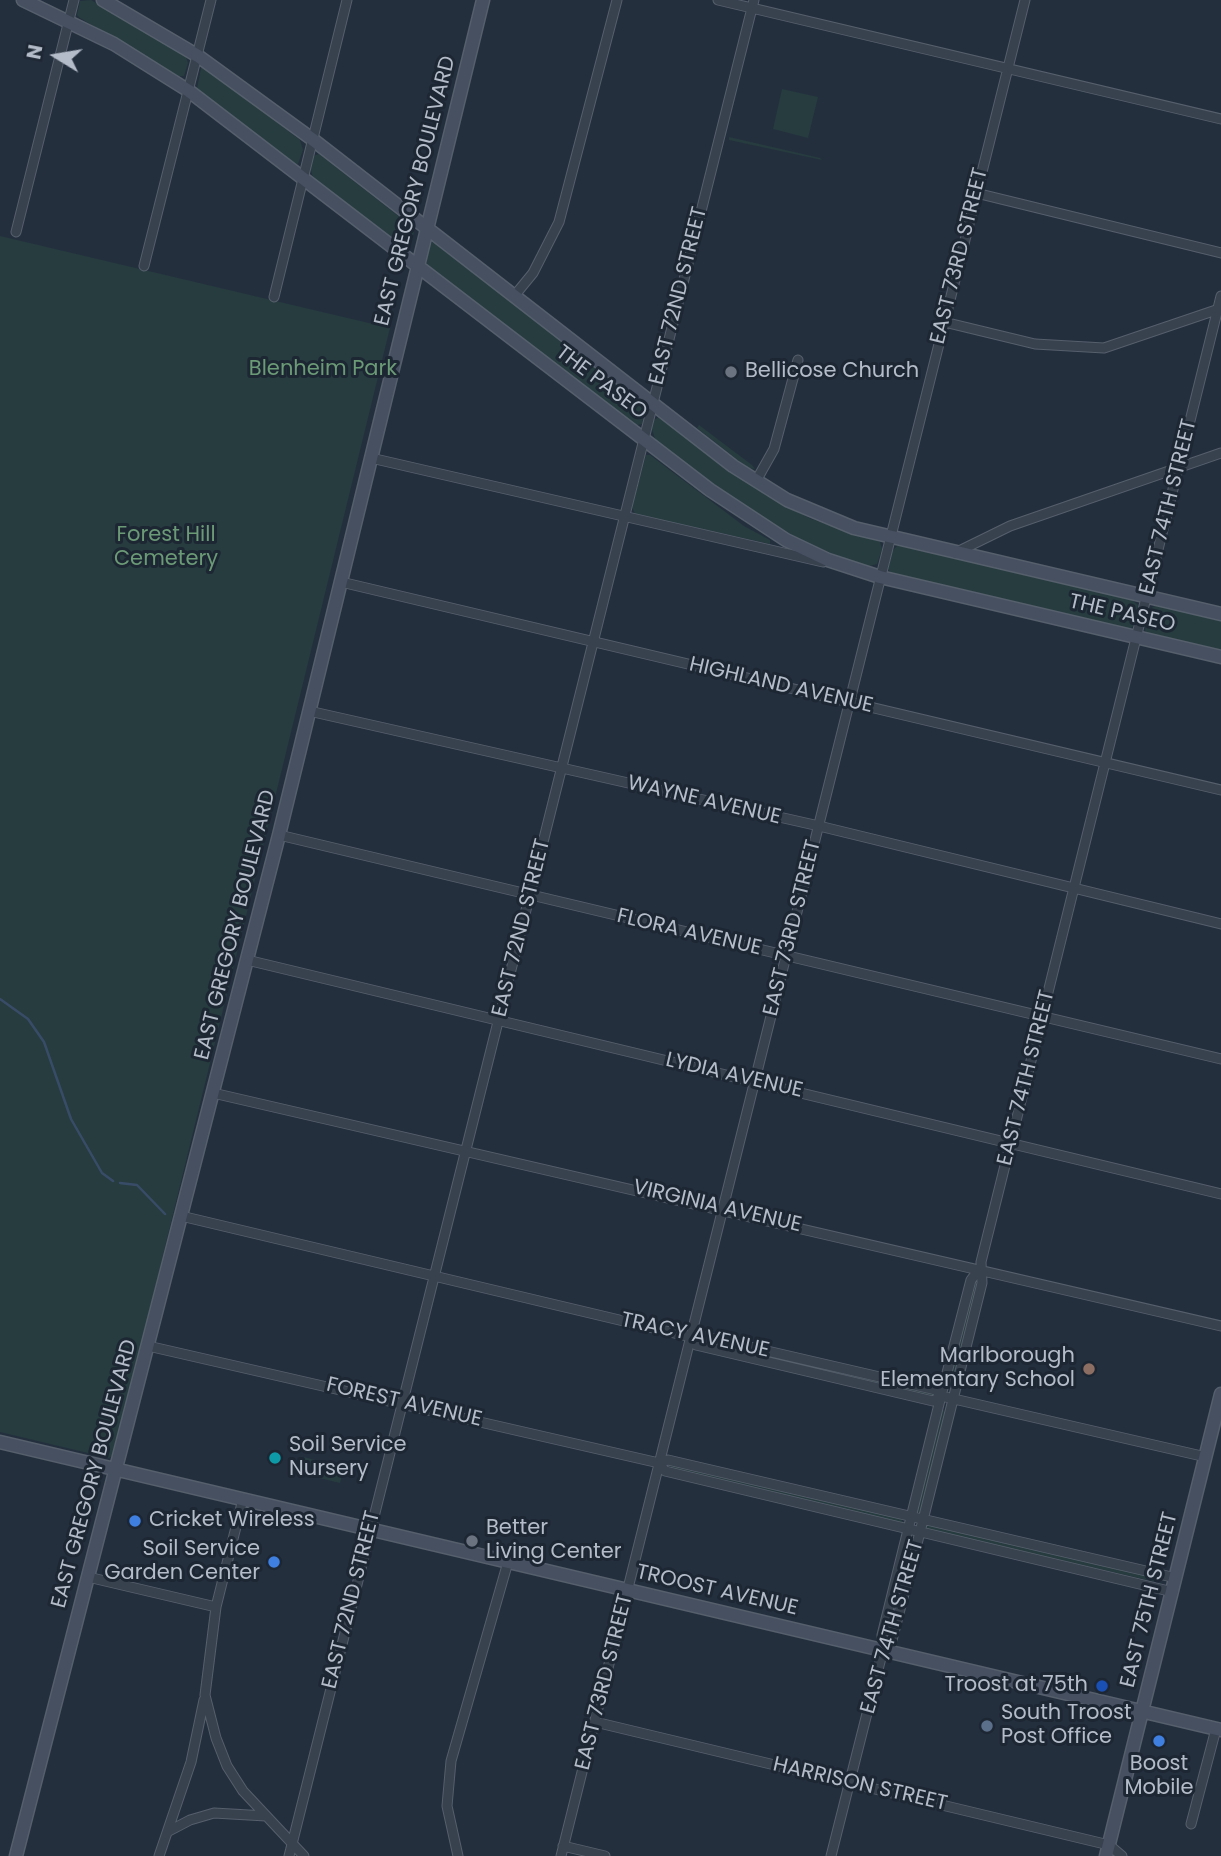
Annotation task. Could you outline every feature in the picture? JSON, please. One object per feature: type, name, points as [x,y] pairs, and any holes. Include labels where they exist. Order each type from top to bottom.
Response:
[{"type":"main road","name":"THE PASEO","points":[[23,0],[69,20],[148,64],[189,91],[752,520],[811,553],[880,577],[1221,657]]},
{"type":"main road","name":"THE PASEO","points":[[103,0],[198,56],[312,139],[755,481],[810,511],[890,537],[1221,614]]},
{"type":"main road","name":"EAST GREGORY BOULEVARD","points":[[16,1856],[279,835],[483,0]]},
{"type":"main road","name":"EAST 75TH STREET","points":[[1107,1850],[1221,1394]]},
{"type":"main road","name":"TROOST AVENUE","points":[[0,1442],[1219,1730]]},
{"type":"street","points":[[16,232],[74,0]]},
{"type":"street","points":[[144,267],[211,0]]},
{"type":"street","points":[[274,297],[347,0]]},
{"type":"street","points":[[515,295],[533,273],[559,222],[617,0]]},
{"type":"street","points":[[718,0],[753,4],[1007,71],[1221,119]]},
{"type":"street","name":"EAST 73RD STREET","points":[[562,1851],[1025,0]]},
{"type":"street","name":"EAST 72ND STREET","points":[[289,1856],[753,4]]},
{"type":"street","points":[[976,193],[1221,253]]},
{"type":"street","name":"EAST 74TH STREET","points":[[831,1856],[883,1650],[892,1640],[920,1532],[982,1283],[980,1268],[1221,296]]},
{"type":"street","points":[[944,322],[1035,344],[1104,348],[1219,309]]},
{"type":"street","points":[[755,481],[774,449],[798,360]]},
{"type":"street","points":[[955,553],[1010,526],[1221,453]]},
{"type":"street","points":[[371,458],[857,570]]},
{"type":"street","name":"HIGHLAND AVENUE","points":[[341,582],[1221,790]]},
{"type":"street","name":"WAYNE AVENUE","points":[[309,711],[819,826],[1221,924]]},
{"type":"street","name":"FLORA AVENUE","points":[[279,835],[1221,1059]]},
{"type":"street","name":"LYDIA AVENUE","points":[[247,960],[1221,1194]]},
{"type":"street","name":"VIRGINIA AVENUE","points":[[213,1093],[980,1268],[1221,1326]]},
{"type":"street","name":"TRACY AVENUE","points":[[181,1216],[691,1337],[698,1335],[936,1390],[941,1396],[1206,1457]]},
{"type":"street","points":[[883,1650],[881,1635],[941,1396],[971,1280],[980,1268]]},
{"type":"street","name":"FOREST AVENUE","points":[[148,1346],[402,1402],[659,1463]]},
{"type":"street","points":[[668,1460],[923,1519],[1174,1585],[909,1530],[665,1471],[659,1463],[668,1460]]},
{"type":"street","points":[[159,1856],[191,1762],[205,1695],[216,1607],[243,1499]]},
{"type":"street","points":[[458,1856],[447,1806],[451,1761],[508,1562]]},
{"type":"street","points":[[88,1577],[216,1607]]},
{"type":"street","points":[[205,1695],[216,1738],[227,1766],[243,1791],[304,1856]]},
{"type":"street","name":"HARRISON STREET","points":[[595,1722],[851,1783],[1122,1856]]},
{"type":"street","points":[[1191,1824],[1219,1730]]},
{"type":"street","points":[[169,1831],[190,1820],[214,1813],[266,1816]]},
{"type":"street","points":[[562,1851],[605,1856]]},
{"type":"green space","points":[[91,0],[185,54],[188,63],[184,76],[178,76],[80,18],[77,15],[80,1]]},
{"type":"green space","points":[[201,68],[206,68],[300,140],[303,150],[298,164],[293,163],[197,89]]},
{"type":"green space","points":[[782,89],[818,97],[808,138],[773,129]]},
{"type":"green space","points":[[729,137],[820,158],[822,160],[729,140]]},
{"type":"green space","points":[[319,154],[411,226],[414,232],[410,248],[400,245],[313,178],[310,166],[313,156]]},
{"type":"green space","name":"Forest Hill Cemetery","points":[[0,236],[390,328],[114,1455],[109,1458],[0,1432]]},
{"type":"green space","points":[[433,242],[642,403],[645,409],[642,424],[635,426],[428,266],[425,259],[428,246]]},
{"type":"green space","points":[[659,417],[767,496],[811,519],[880,542],[882,549],[877,564],[866,567],[804,542],[729,497],[656,442],[652,429],[654,420]]},
{"type":"green space","points":[[699,425],[755,469],[748,468],[697,428]]},
{"type":"green space","points":[[646,455],[650,455],[744,526],[770,540],[770,544],[635,514],[632,507]]},
{"type":"green space","points":[[898,545],[1131,599],[1138,605],[1134,625],[1128,631],[893,576],[888,569],[892,551]]},
{"type":"green space","points":[[1156,605],[1221,621],[1221,653],[1148,636],[1145,630],[1150,609]]},
{"type":"green space","points":[[974,1282],[977,1285],[954,1382],[949,1386]]},
{"type":"green space","points":[[702,1340],[936,1394],[936,1397],[702,1343]]},
{"type":"green space","points":[[941,1410],[944,1410],[946,1415],[922,1510],[917,1513]]},
{"type":"green space","points":[[304,1457],[344,1468],[340,1483],[315,1477],[318,1469],[302,1464]]},
{"type":"green space","points":[[671,1465],[900,1518],[904,1523],[670,1469]]},
{"type":"green space","points":[[927,1524],[1154,1577],[1156,1582],[926,1529]]},
{"type":"waterway","points":[[0,999],[28,1019],[44,1042],[71,1119],[102,1173],[113,1181]]},
{"type":"waterway","points":[[120,1183],[137,1185],[165,1214]]},
{"type":"place","name":"Bellicose Church","points":[[731,372]]},
{"type":"place","name":"Marlborough Elementary School","points":[[1089,1369]]},
{"type":"place","name":"Soil Service Nursery","points":[[275,1458]]},
{"type":"place","name":"Cricket Wireless","points":[[135,1521]]},
{"type":"place","name":"Better Living Center","points":[[472,1541]]},
{"type":"place","name":"Soil Service Garden Center","points":[[274,1562]]},
{"type":"place","name":"Troost at 75th","points":[[1102,1686]]},
{"type":"place","name":"South Troost Post Office","points":[[987,1726]]},
{"type":"place","name":"Boost Mobile","points":[[1159,1741]]},
{"type":"park label","name":"Blenheim Park","points":[[323,370]]}]
